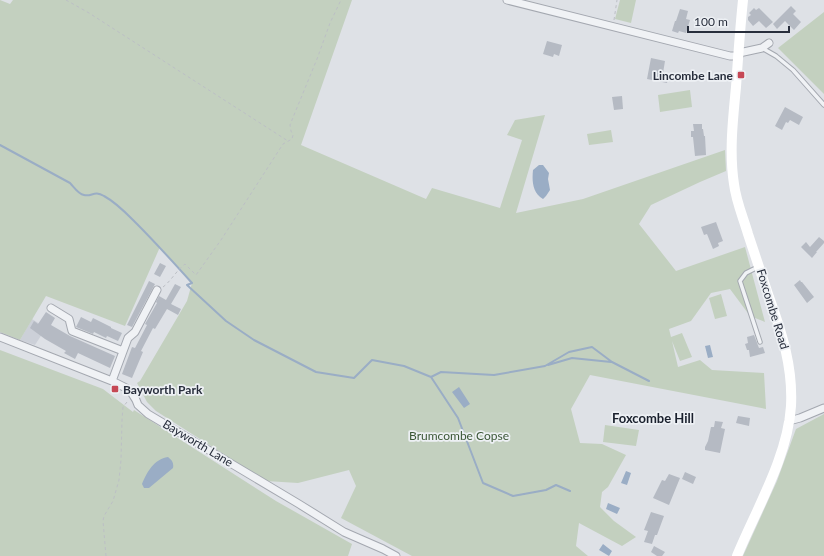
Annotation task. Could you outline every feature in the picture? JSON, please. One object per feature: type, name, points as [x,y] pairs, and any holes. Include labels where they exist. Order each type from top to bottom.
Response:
[{"type":"street","points":[[507,0],[730,56],[739,55],[762,48],[770,43]]},
{"type":"street","name":"Foxcombe Road","points":[[737,556],[775,470],[784,443],[791,407],[791,388],[786,348],[740,208],[734,184],[732,156],[733,127],[743,0]]},
{"type":"street","points":[[112,381],[128,338],[135,332],[157,290]]},
{"type":"street","points":[[51,308],[69,319],[72,331],[123,351]]},
{"type":"street","name":"Bayworth Lane","points":[[0,337],[112,381],[126,388],[138,405],[148,414],[344,532],[396,556]]},
{"type":"street","points":[[789,421],[824,408]]},
{"type":"lane","points":[[762,48],[776,56],[793,70],[824,105]]},
{"type":"lane","points":[[759,267],[746,273],[740,281],[760,342]]},
{"type":"path","points":[[66,0],[96,17],[288,141]]},
{"type":"path","points":[[157,290],[166,285],[185,264],[196,275],[229,228],[283,144],[292,139],[293,135],[290,125],[330,23],[341,0]]},
{"type":"path","points":[[613,26],[617,0]]},
{"type":"path","points":[[106,556],[103,521],[104,516],[116,494],[121,460],[122,420],[124,407],[133,396]]},
{"type":"shaded area","points":[[32,319],[46,328],[35,345],[20,340]]},
{"type":"green space","name":"Brumcombe Copse","points":[[0,0],[10,4],[13,0],[352,0],[301,145],[426,199],[432,188],[500,208],[522,140],[507,135],[515,120],[545,115],[516,213],[583,199],[725,150],[726,171],[651,205],[639,224],[676,271],[745,247],[765,322],[750,316],[730,289],[711,293],[691,321],[669,329],[671,337],[682,333],[692,357],[680,361],[672,341],[678,367],[700,360],[712,370],[764,373],[766,409],[590,375],[571,409],[580,443],[602,444],[626,455],[608,487],[602,492],[600,507],[614,521],[636,537],[622,546],[579,523],[576,546],[588,556],[412,556],[341,518],[356,486],[349,470],[298,483],[266,481],[156,411],[147,402],[137,383],[140,381],[187,301],[192,283],[160,247],[125,326],[46,296],[20,340],[0,332]]},
{"type":"green space","points":[[620,0],[636,0],[631,23],[615,19]]},
{"type":"green space","points":[[824,12],[824,94],[778,48]]},
{"type":"green space","points":[[690,90],[692,107],[660,112],[658,95]]},
{"type":"green space","points":[[611,130],[613,142],[589,145],[587,134]]},
{"type":"green space","points":[[721,294],[727,316],[715,319],[709,298]]},
{"type":"green space","points":[[0,350],[103,389],[133,412],[134,410],[276,501],[352,544],[348,556],[0,556]]},
{"type":"green space","points":[[824,414],[824,556],[743,556],[777,481],[796,429]]},
{"type":"green space","points":[[605,425],[639,430],[636,446],[603,442]]},
{"type":"water","points":[[539,165],[543,165],[549,173],[548,179],[550,190],[543,199],[535,190],[533,182],[533,170]]},
{"type":"water","points":[[710,345],[713,357],[708,358],[705,346]]},
{"type":"water","points":[[459,387],[470,404],[464,408],[452,392]]},
{"type":"water","points":[[168,457],[171,459],[173,468],[149,488],[144,488],[142,484],[146,475],[155,463]]},
{"type":"water","points":[[626,471],[631,473],[627,485],[621,483]]},
{"type":"water","points":[[608,503],[620,508],[617,514],[606,509]]},
{"type":"water","points":[[603,544],[612,551],[609,556],[599,550]]},
{"type":"building","points":[[791,6],[796,11],[793,14],[801,22],[794,30],[785,21],[777,29],[773,24]]},
{"type":"building","points":[[754,8],[756,10],[759,8],[773,22],[766,28],[759,21],[753,26],[748,20],[748,17],[751,15],[749,13]]},
{"type":"building","points":[[680,9],[688,11],[686,19],[690,20],[686,33],[672,31]]},
{"type":"building","points":[[547,41],[562,45],[559,56],[554,54],[553,57],[543,54]]},
{"type":"building","points":[[651,58],[665,61],[663,73],[669,74],[667,83],[647,79]]},
{"type":"building","points":[[622,96],[623,109],[614,110],[612,97]]},
{"type":"building","points":[[785,107],[803,117],[799,125],[790,120],[788,123],[786,122],[782,130],[775,126]]},
{"type":"building","points":[[693,124],[702,124],[702,129],[705,136],[706,155],[695,156],[693,137],[691,137],[691,131],[694,131]]},
{"type":"building","points":[[716,222],[723,241],[718,243],[719,246],[713,249],[707,234],[704,235],[701,227]]},
{"type":"building","points":[[819,237],[824,241],[824,243],[812,258],[801,247],[806,242],[810,247]]},
{"type":"building","points":[[160,263],[166,266],[160,277],[154,274]]},
{"type":"building","points":[[800,280],[814,297],[807,303],[794,285]]},
{"type":"building","points":[[149,281],[155,284],[132,327],[127,325]]},
{"type":"building","points":[[175,284],[181,287],[171,304],[181,309],[178,315],[167,309],[155,329],[153,328],[141,351],[143,352],[132,378],[122,374],[132,347],[135,348],[147,325],[145,324],[157,303],[156,302],[159,296],[166,300]]},
{"type":"building","points":[[46,312],[55,318],[51,325],[70,336],[115,356],[110,368],[78,353],[75,359],[64,353],[66,351],[30,328],[34,321],[38,324]]},
{"type":"building","points":[[81,317],[91,322],[93,318],[122,333],[118,341],[107,336],[106,338],[94,332],[93,334],[76,327]]},
{"type":"building","points":[[754,335],[759,348],[763,347],[765,353],[750,357],[749,350],[747,350],[745,344],[748,343],[747,337]]},
{"type":"building","points":[[738,416],[750,418],[749,426],[736,423]]},
{"type":"building","points":[[715,421],[723,422],[721,428],[725,429],[720,453],[705,450],[711,427],[714,427]]},
{"type":"building","points":[[685,472],[696,477],[693,484],[682,479]]},
{"type":"building","points":[[669,474],[680,478],[669,505],[653,498],[662,480],[665,481]]},
{"type":"building","points":[[651,512],[664,516],[652,544],[644,542],[648,531],[644,530]]},
{"type":"building","points":[[654,546],[665,552],[662,556],[657,556],[651,552]]},
{"type":"waterway","points":[[0,145],[70,183],[78,192],[87,195],[101,194],[113,202],[144,231],[192,283],[187,285],[226,321],[254,340],[316,372],[354,378],[372,360],[404,366],[431,377],[458,418],[483,483],[513,496],[546,490],[556,485],[570,491]]},
{"type":"waterway","points":[[431,377],[441,372],[494,375],[545,366],[569,352],[592,347],[612,362],[649,381]]},
{"type":"waterway","points":[[548,365],[572,358],[611,362]]},
{"type":"place","name":"Lincombe Lane","points":[[741,75]]},
{"type":"place","name":"Bayworth Park","points":[[115,389]]},
{"type":"district","name":"Foxcombe Hill","points":[[653,418]]}]
